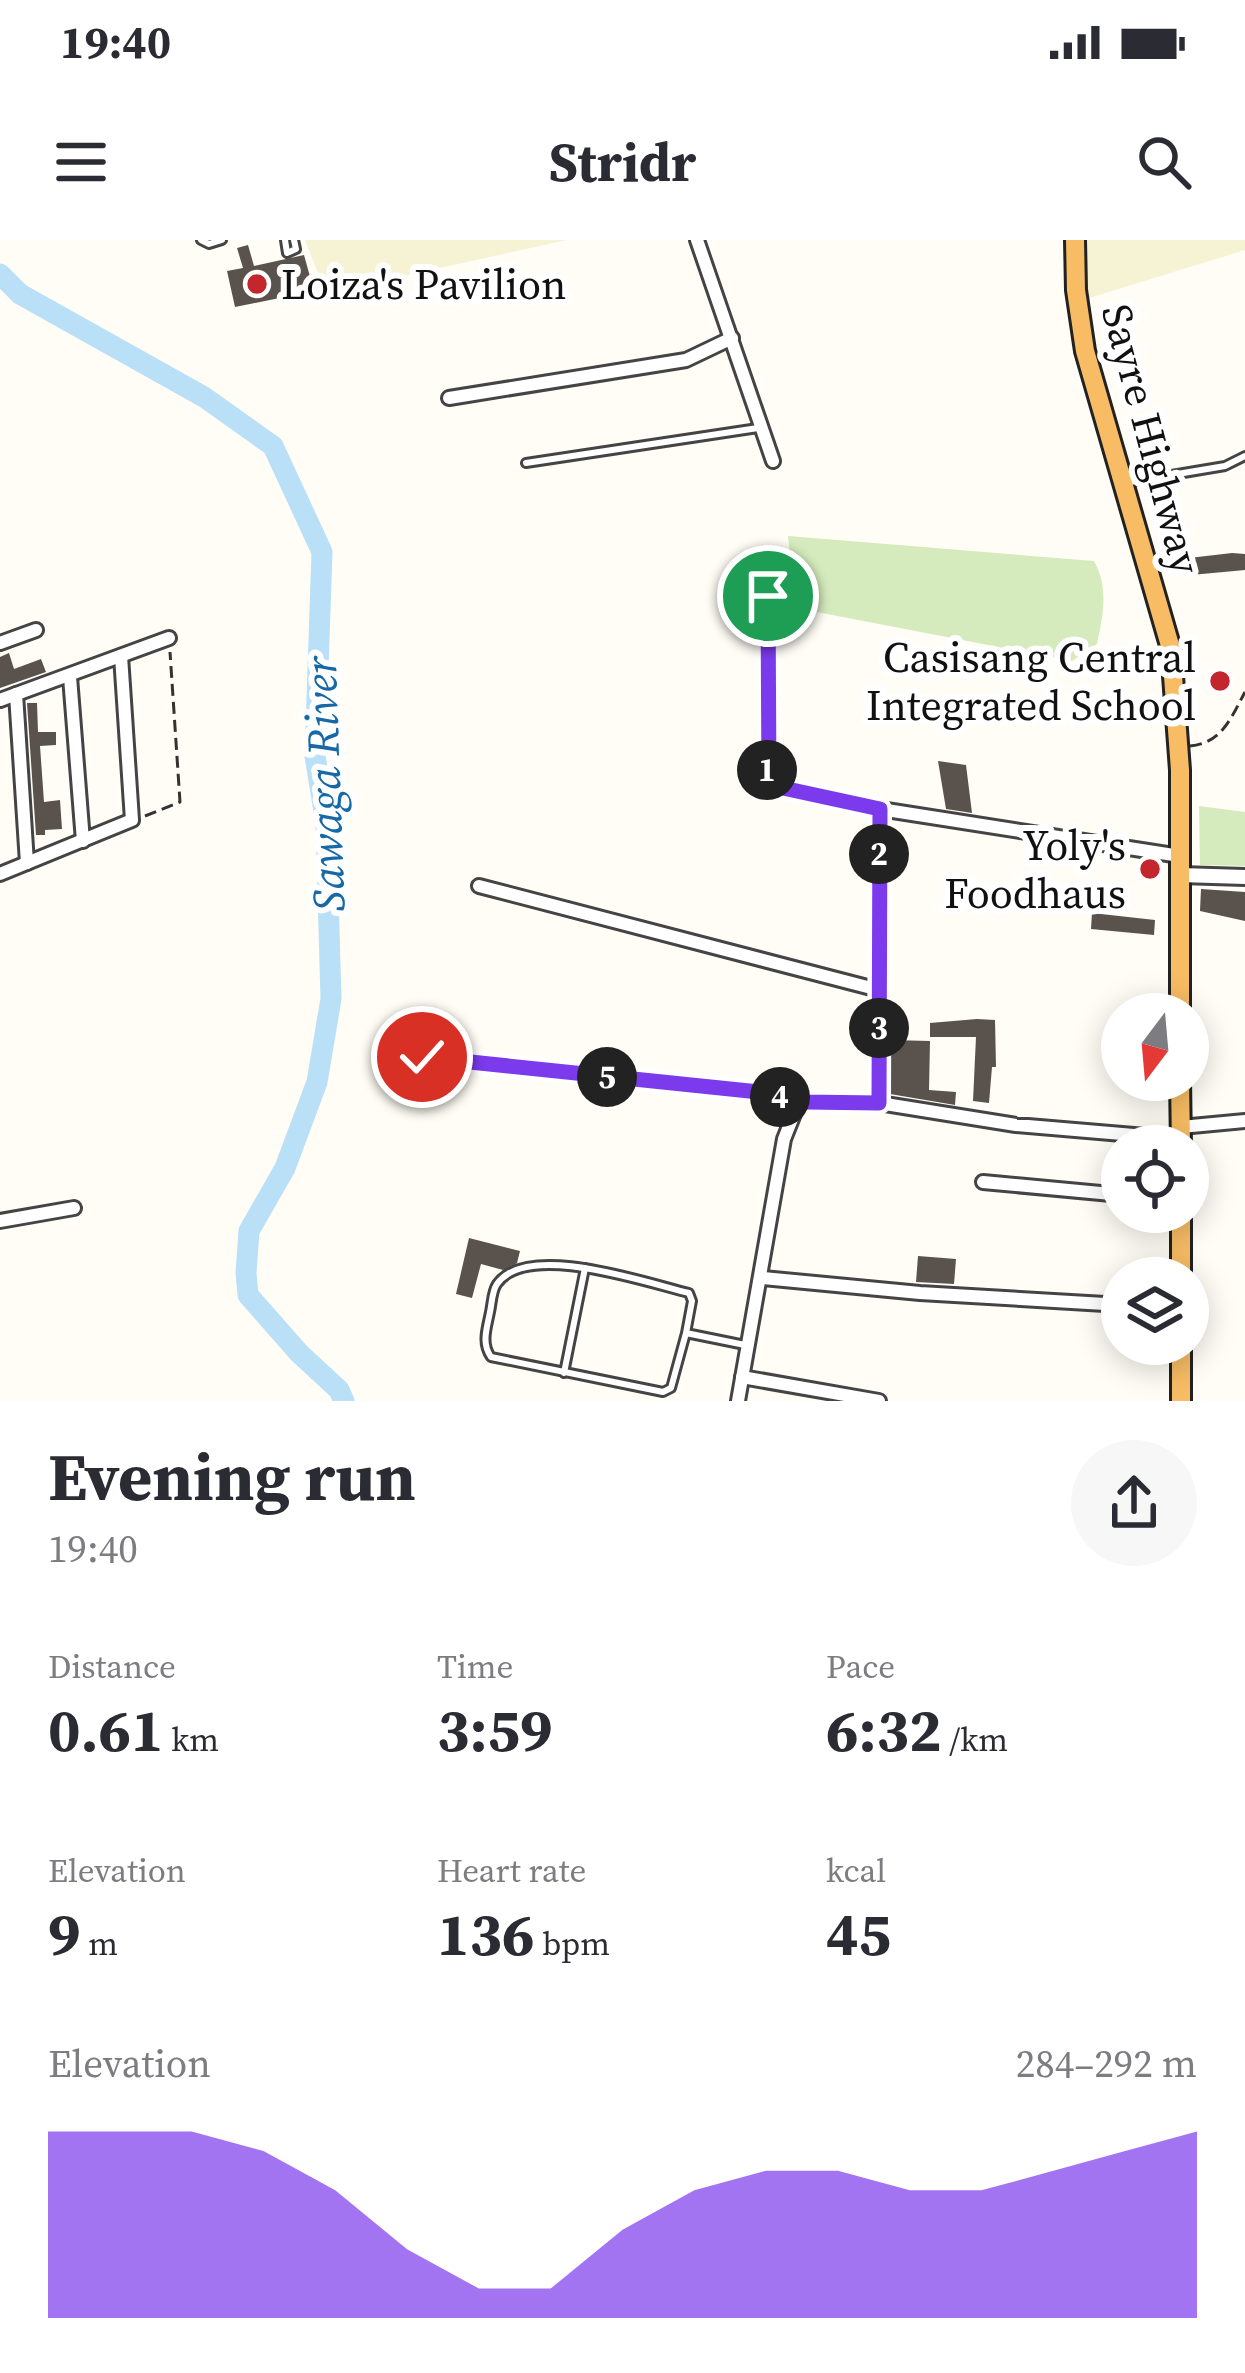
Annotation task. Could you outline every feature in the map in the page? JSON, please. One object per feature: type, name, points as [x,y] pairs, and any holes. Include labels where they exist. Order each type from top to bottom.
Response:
[{"type":"highway","name":"Sayre Highway","points":[[1075,240],[1079,320],[1120,484],[1167,632],[1179,746],[1180,993]]},
{"type":"highway","points":[[1181,1365],[1181,1401]]},
{"type":"street","points":[[698,240],[772,461]]},
{"type":"street","points":[[449,398],[686,360],[732,338]]},
{"type":"street","points":[[0,643],[36,630]]},
{"type":"street","points":[[0,700],[169,638]]},
{"type":"street","points":[[0,874],[132,820],[122,656]]},
{"type":"street","points":[[70,677],[83,841]]},
{"type":"street","points":[[16,694],[27,863]]},
{"type":"street","points":[[879,1103],[880,809],[1245,877]]},
{"type":"street","points":[[478,886],[879,991]]},
{"type":"street","points":[[422,1057],[759,1092],[806,1102],[879,1103],[1016,1125],[1101,1131]]},
{"type":"street","points":[[738,1401],[784,1139],[796,1109],[806,1102]]},
{"type":"street","points":[[1209,1130],[1245,1121]]},
{"type":"street","points":[[983,1182],[1101,1193]]},
{"type":"street","points":[[0,1221],[74,1208]]},
{"type":"street","points":[[763,1278],[1101,1304]]},
{"type":"street","points":[[742,1377],[879,1401]]},
{"type":"lane","points":[[202,240],[209,244],[222,240]]},
{"type":"lane","points":[[526,463],[762,427]]},
{"type":"lane","points":[[1235,463],[1245,456]]},
{"type":"lane","points":[[1120,484],[1245,465]]},
{"type":"lane","points":[[767,586],[769,785],[880,809]]},
{"type":"lane","points":[[542,1263],[585,1268],[689,1293],[686,1333],[668,1390],[564,1373],[487,1353],[484,1342],[495,1286],[542,1263]]},
{"type":"lane","points":[[564,1373],[585,1268]]},
{"type":"lane","points":[[686,1333],[749,1346]]},
{"type":"path","points":[[132,820],[180,802],[169,638]]},
{"type":"path","points":[[1179,746],[1213,740],[1245,692]]},
{"type":"shaded area","points":[[305,240],[567,240],[326,293]]},
{"type":"shaded area","points":[[1084,240],[1245,240],[1245,250],[1086,299]]},
{"type":"green space","points":[[788,536],[1094,561],[1103,591],[1097,644],[1072,661],[796,608]]},
{"type":"green space","points":[[1199,806],[1245,812],[1245,866],[1200,865]]},
{"type":"building","name":"Loiza's Pavilion","points":[[248,245],[254,266],[304,255],[314,291],[235,307],[227,271],[243,268],[237,248]]},
{"type":"building","points":[[1245,554],[1245,570],[1191,575],[1189,558]]},
{"type":"building","points":[[9,653],[14,669],[41,659],[46,672],[0,688],[0,657]]},
{"type":"building","points":[[27,703],[37,703],[38,732],[56,732],[56,745],[40,746],[44,802],[60,800],[62,829],[45,830],[45,835],[36,835]]},
{"type":"building","points":[[938,761],[966,765],[972,813],[946,809]]},
{"type":"building","points":[[1201,889],[1245,892],[1245,921],[1200,911]]},
{"type":"building","points":[[1092,913],[1155,920],[1154,935],[1091,929]]},
{"type":"building","points":[[995,1020],[996,1067],[992,1067],[989,1103],[973,1101],[976,1037],[930,1037],[930,1023]]},
{"type":"building","points":[[890,1040],[930,1041],[929,1090],[956,1092],[955,1105],[890,1094]]},
{"type":"building","points":[[469,1238],[520,1251],[517,1263],[503,1270],[481,1264],[472,1298],[456,1294]]},
{"type":"building","points":[[918,1256],[956,1259],[954,1284],[916,1282]]},
{"type":"waterway","name":"Sawaga River","points":[[0,274],[20,294],[204,397],[273,446],[322,552],[315,756],[326,823],[331,999],[317,1082],[285,1168],[249,1231],[246,1273],[248,1295],[339,1390],[344,1401]]},
{"type":"place","name":"Loiza's Pavilion","points":[[257,284]]},
{"type":"place","name":"Casisang Central Integrated School","points":[[1220,681]]},
{"type":"place","name":"Yoly's Foodhaus","points":[[1150,869]]},
{"type":"route","points":[[422,1057],[759,1092],[806,1102],[879,1103],[880,809],[769,785],[768,596]]}]
